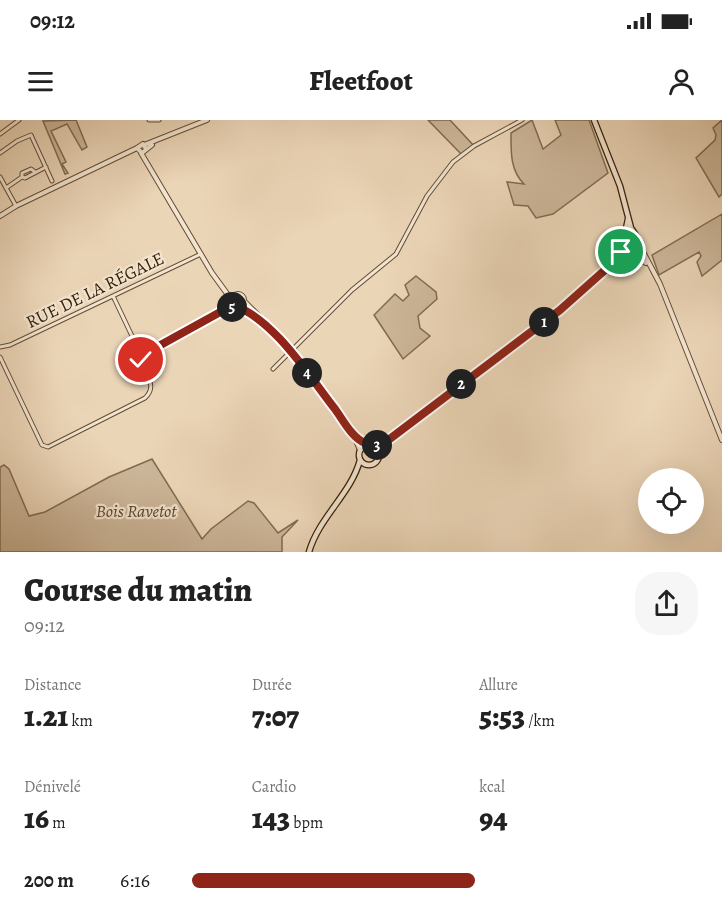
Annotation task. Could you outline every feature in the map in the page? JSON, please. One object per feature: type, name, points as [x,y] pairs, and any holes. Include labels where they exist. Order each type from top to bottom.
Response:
[{"type":"main road","points":[[594,120],[620,186],[628,219],[635,237],[641,243],[641,249],[614,262]]},
{"type":"main road","points":[[355,475],[376,462],[379,452],[387,441],[560,310],[614,262],[626,238],[628,219]]},
{"type":"main road","points":[[626,238],[635,237]]},
{"type":"main road","points":[[622,248],[631,255]]},
{"type":"main road","points":[[309,552],[324,519],[355,475],[360,460],[360,450],[387,441]]},
{"type":"main road","points":[[371,445],[379,452]]},
{"type":"main road","points":[[360,460],[368,465]]},
{"type":"street","points":[[0,134],[19,120]]},
{"type":"street","points":[[148,120],[159,120]]},
{"type":"street","points":[[0,216],[16,206],[207,120]]},
{"type":"street","points":[[273,369],[360,282],[396,254],[428,195],[453,162],[474,146],[522,120]]},
{"type":"street","points":[[0,153],[17,141],[32,135],[52,181]]},
{"type":"street","points":[[142,150],[201,254],[236,306],[266,326],[291,351]]},
{"type":"street","points":[[6,188],[22,177],[46,167]]},
{"type":"street","points":[[0,177],[16,206]]},
{"type":"street","points":[[641,249],[659,282],[722,440]]},
{"type":"street","name":"RUE DE LA RÉGALE","points":[[0,347],[10,345],[201,254]]},
{"type":"street","points":[[631,255],[649,265]]},
{"type":"street","points":[[223,285],[242,296],[244,301],[291,351],[352,433],[360,450]]},
{"type":"street","points":[[231,299],[237,294]]},
{"type":"street","points":[[0,357],[42,445],[48,447],[147,396],[152,384],[113,296]]},
{"type":"street","points":[[142,357],[244,301]]},
{"type":"street","points":[[352,433],[371,445]]},
{"type":"green space","points":[[76,120],[87,147],[82,150],[67,124],[51,131],[66,162],[62,164],[68,173],[65,174],[43,121]]},
{"type":"green space","points":[[428,120],[450,120],[474,146],[462,155]]},
{"type":"green space","points":[[532,120],[543,149],[561,135],[555,120],[589,120],[608,173],[553,214],[536,218],[528,206],[514,205],[507,182],[524,184],[514,167],[511,154],[511,133]]},
{"type":"green space","points":[[722,120],[722,194],[719,197],[696,158],[715,140],[716,135],[713,128]]},
{"type":"green space","points":[[722,214],[722,260],[702,276],[697,262],[701,256],[699,252],[659,275],[652,255]]},
{"type":"green space","points":[[416,276],[436,292],[437,299],[418,316],[420,328],[430,336],[403,359],[374,315],[395,294],[403,301],[409,295],[405,285]]},
{"type":"green space","name":"Bois Ravetot","points":[[152,459],[202,539],[211,529],[248,501],[254,503],[278,533],[298,520],[282,537],[282,552],[0,552],[0,467],[4,465],[9,469],[29,516],[45,512],[109,477]]},
{"type":"route","points":[[141,360],[146,353],[233,305],[239,307],[266,326],[279,339],[352,433],[360,441],[368,445],[375,445],[387,441],[560,310],[614,262],[621,252]]}]
